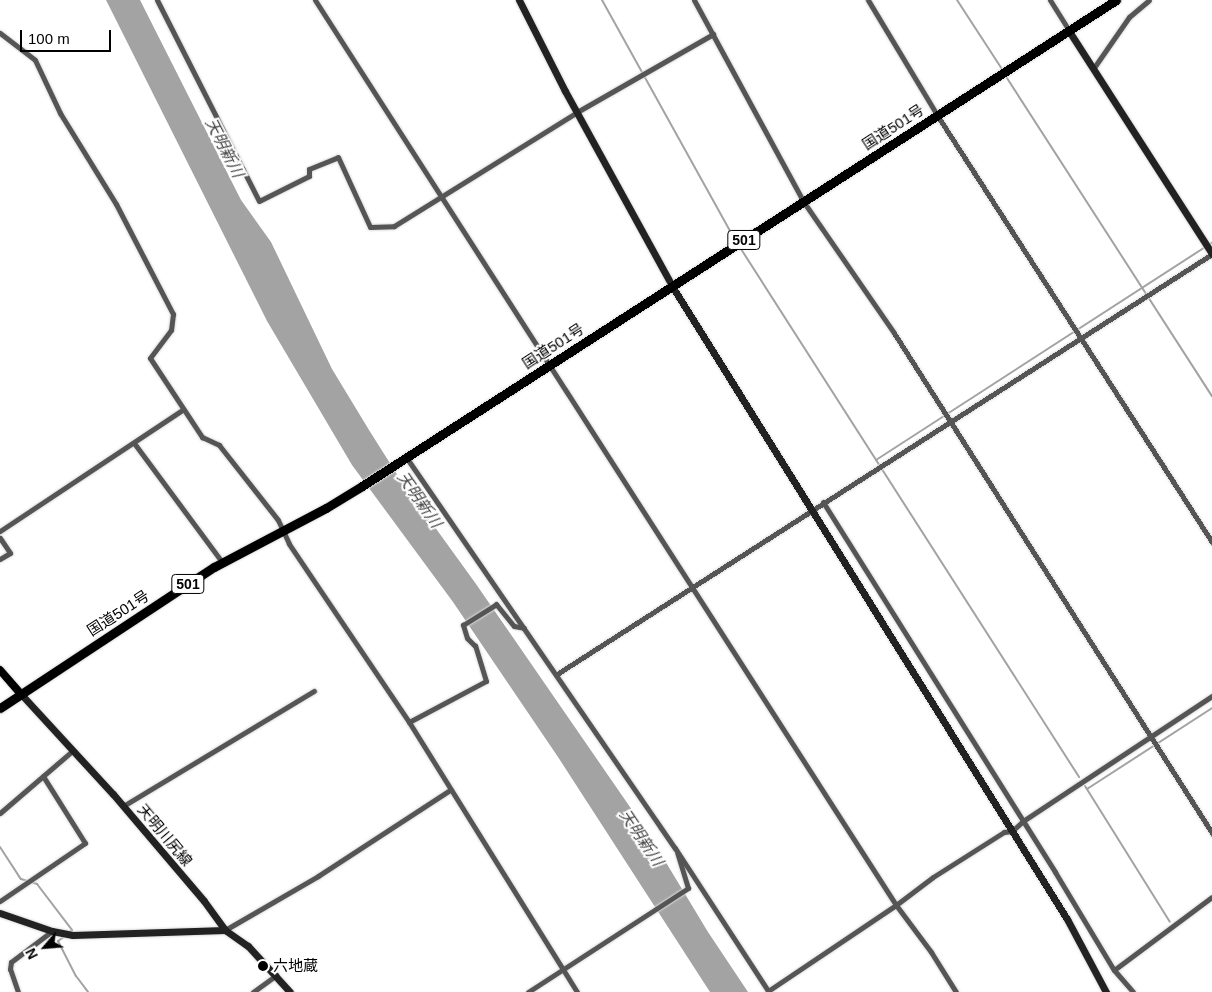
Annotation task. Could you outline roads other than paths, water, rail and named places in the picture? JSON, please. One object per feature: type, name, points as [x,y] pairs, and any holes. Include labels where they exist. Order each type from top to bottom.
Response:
[{"type":"highway","name":"国道501号","points":[[0,708],[20,693],[222,562],[326,508],[362,486],[1116,0]]},
{"type":"main road","points":[[0,670],[20,693]]},
{"type":"street","points":[[157,0],[259,201],[309,176],[309,169],[338,157],[370,227],[394,226],[442,198],[577,112],[713,34]]},
{"type":"street","points":[[315,0],[896,905],[956,992]]},
{"type":"street","points":[[519,0],[577,112],[672,286],[1012,831],[1079,940],[1106,992]]},
{"type":"street","points":[[694,0],[803,201],[894,333],[948,421],[1212,833]]},
{"type":"street","points":[[868,0],[937,115],[1212,542]]},
{"type":"street","points":[[557,674],[812,511],[876,467],[1212,254],[1050,0]]},
{"type":"street","points":[[1093,69],[1129,17],[1149,0]]},
{"type":"street","points":[[0,33],[35,60],[60,113],[116,204],[174,314],[170,330],[150,358],[182,410],[202,437],[219,445],[278,520],[289,544],[409,722],[563,968],[576,992]]},
{"type":"street","points":[[0,531],[182,410]]},
{"type":"street","points":[[134,443],[222,562]]},
{"type":"street","points":[[404,458],[557,674],[675,848],[768,991],[896,905],[933,877],[1004,832],[1012,831],[1023,821],[1212,696]]},
{"type":"street","points":[[823,502],[1114,970],[1133,992]]},
{"type":"street","points":[[0,538],[10,554],[0,559]]},
{"type":"street","points":[[409,722],[486,681],[475,646],[467,638],[463,625],[496,604],[514,626],[524,628]]},
{"type":"street","points":[[123,806],[314,691]]},
{"type":"street","name":"天明川尻線","points":[[20,693],[123,806],[204,901],[225,930],[248,946],[290,992]]},
{"type":"street","points":[[0,813],[72,751]]},
{"type":"street","points":[[0,901],[85,843],[43,776]]},
{"type":"street","points":[[0,913],[52,931],[82,935],[208,928],[225,930],[318,876],[450,790]]},
{"type":"street","points":[[528,992],[688,888],[675,848]]},
{"type":"street","points":[[1114,970],[1212,897]]},
{"type":"street","points":[[18,992],[10,969],[11,962],[52,931]]},
{"type":"street","points":[[253,992],[276,975]]},
{"type":"water","name":"天明新川","points":[[106,0],[140,0],[241,200],[271,242],[332,369],[369,430],[398,476],[476,584],[650,836],[708,932],[748,992],[710,992],[558,757],[453,602],[352,465],[267,321]]},
{"type":"waterway","points":[[602,0],[732,235]]},
{"type":"waterway","points":[[957,0],[1002,69]]},
{"type":"waterway","points":[[1005,75],[1212,396]]},
{"type":"waterway","points":[[876,460],[1212,243]]},
{"type":"waterway","points":[[741,249],[1079,777]]},
{"type":"waterway","points":[[1087,789],[1212,708]]},
{"type":"waterway","points":[[1085,786],[1170,922]]},
{"type":"waterway","points":[[0,847],[21,879],[37,884],[72,930],[68,933]]},
{"type":"waterway","points":[[65,936],[58,941],[76,976],[88,992]]},
{"type":"place","name":"六地蔵","points":[[263,966]]}]
